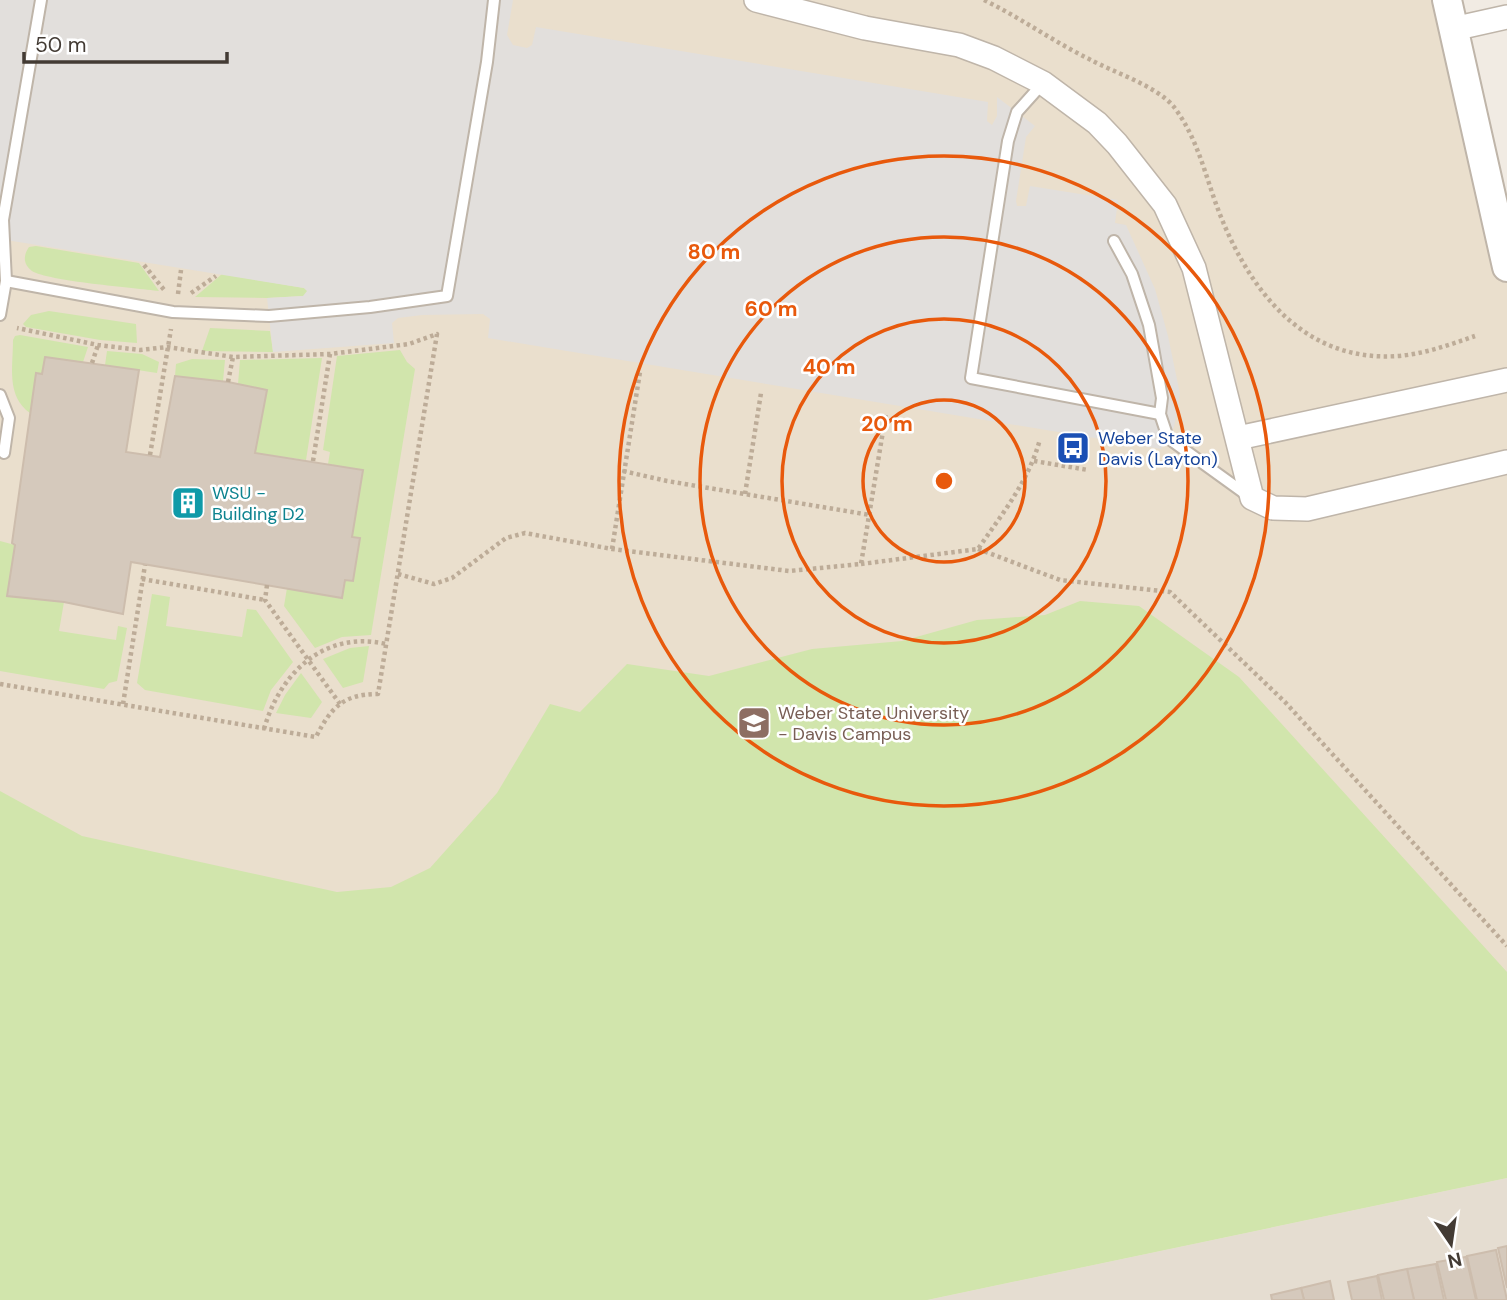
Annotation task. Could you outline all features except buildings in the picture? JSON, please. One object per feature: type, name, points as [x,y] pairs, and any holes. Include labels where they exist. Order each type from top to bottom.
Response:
[{"type":"street","points":[[756,0],[864,28],[959,45],[994,58],[1043,83],[1086,114],[1118,144],[1165,205],[1194,268],[1252,498],[1273,508],[1307,509],[1507,462]]},
{"type":"street","points":[[1447,0],[1507,267]]},
{"type":"street","points":[[1454,29],[1507,17]]},
{"type":"street","points":[[1238,438],[1507,380]]},
{"type":"lane","points":[[0,315],[6,281],[3,220],[41,0]]},
{"type":"lane","points":[[6,281],[173,312],[269,316],[370,307],[447,296],[487,62],[494,0]]},
{"type":"lane","points":[[1043,83],[1017,112],[1008,141],[971,377],[1160,414]]},
{"type":"lane","points":[[1114,241],[1132,274],[1149,326],[1162,398],[1160,414],[1168,438],[1252,498]]},
{"type":"lane","points":[[0,395],[9,418],[4,453]]},
{"type":"path","points":[[984,0],[1172,104],[1188,127],[1216,204],[1242,261],[1277,311],[1303,331],[1330,346],[1363,354],[1395,356],[1439,348],[1475,336]]},
{"type":"path","points":[[144,265],[164,291],[178,295],[192,293],[216,276]]},
{"type":"path","points":[[178,295],[181,270]]},
{"type":"path","points":[[0,684],[316,737],[326,717],[341,704],[356,696],[378,694],[437,334],[409,344],[330,354],[233,357],[167,348],[140,350],[98,345],[17,328]]},
{"type":"path","points":[[150,455],[171,329]]},
{"type":"path","points":[[92,363],[98,345]]},
{"type":"path","points":[[313,461],[330,354]]},
{"type":"path","points":[[228,382],[233,357]]},
{"type":"path","points":[[612,550],[640,372]]},
{"type":"path","points":[[745,494],[761,393]]},
{"type":"path","points":[[861,564],[886,414]]},
{"type":"path","points":[[978,549],[1025,480],[1040,439]]},
{"type":"path","points":[[1034,461],[1088,470]]},
{"type":"path","points":[[623,471],[667,481],[870,515]]},
{"type":"path","points":[[398,574],[434,584],[452,578],[506,538],[525,533],[612,550],[789,571],[978,549],[1060,580],[1170,592],[1285,702],[1507,946]]},
{"type":"path","points":[[123,704],[145,565]]},
{"type":"path","points":[[142,579],[265,600]]},
{"type":"path","points":[[267,585],[265,600],[341,704]]},
{"type":"path","points":[[264,729],[281,688],[308,660],[328,649],[354,641],[370,640],[386,644]]},
{"type":"shaded area","name":"Weber State University - Davis Campus","points":[[0,0],[1447,0],[1507,267],[1507,1178],[927,1300],[0,1300]]},
{"type":"shaded area","points":[[0,0],[513,0],[507,35],[513,45],[527,48],[532,45],[536,27],[988,102],[987,121],[992,125],[997,116],[997,97],[1035,126],[1026,137],[1017,206],[1026,206],[1030,186],[1118,200],[1115,223],[1126,225],[1155,289],[1168,336],[1180,394],[1174,427],[1161,449],[488,338],[490,319],[483,314],[398,318],[392,323],[394,343],[273,352],[267,298],[303,296],[307,291],[304,288],[0,239]]},
{"type":"shaded area","points":[[1507,1178],[1507,1300],[927,1300]]},
{"type":"green space","points":[[29,247],[139,263],[159,291],[41,275],[32,271],[25,260]]},
{"type":"green space","points":[[222,274],[304,288],[308,291],[304,296],[267,298],[195,297]]},
{"type":"green space","points":[[49,311],[136,324],[137,343],[100,340],[26,327],[23,324],[31,315]]},
{"type":"green space","points":[[210,328],[270,331],[273,352],[202,351]]},
{"type":"green space","points":[[20,335],[88,347],[83,362],[45,357],[42,374],[36,373],[30,413],[17,398],[12,380],[13,340]]},
{"type":"green space","points":[[400,350],[415,369],[371,635],[342,637],[315,648],[284,606],[287,588],[342,598],[345,580],[353,581],[360,539],[352,537],[363,470],[328,464],[330,452],[323,450],[337,356]]},
{"type":"green space","points":[[107,351],[142,354],[159,362],[157,373],[105,365]]},
{"type":"green space","points":[[322,358],[306,460],[255,453],[267,390],[238,384],[240,360]]},
{"type":"green space","points":[[192,359],[225,360],[223,381],[175,376],[176,364]]},
{"type":"green space","points":[[0,541],[15,545],[7,596],[64,602],[59,631],[116,640],[118,626],[127,628],[117,681],[109,683],[104,689],[0,671]]},
{"type":"green space","points":[[152,594],[170,597],[166,626],[242,637],[247,609],[256,610],[293,662],[271,690],[263,711],[145,690],[137,683]]},
{"type":"green space","points":[[1080,601],[1139,606],[1239,677],[1507,972],[1507,1178],[927,1300],[0,1300],[0,791],[82,836],[337,892],[391,887],[430,868],[497,793],[550,704],[580,712],[627,664],[709,676],[812,649],[902,641],[977,620],[1045,615]]},
{"type":"green space","points":[[369,646],[363,682],[343,688],[323,659],[350,648]]},
{"type":"green space","points":[[301,673],[322,702],[311,718],[276,713],[285,695]]},
{"type":"place","name":"Weber State Davis (Layton)","points":[[1073,448]]},
{"type":"place","name":"WSU - Building D2","points":[[188,503]]},
{"type":"place","name":"Weber State University - Davis Campus","points":[[754,723]]}]
